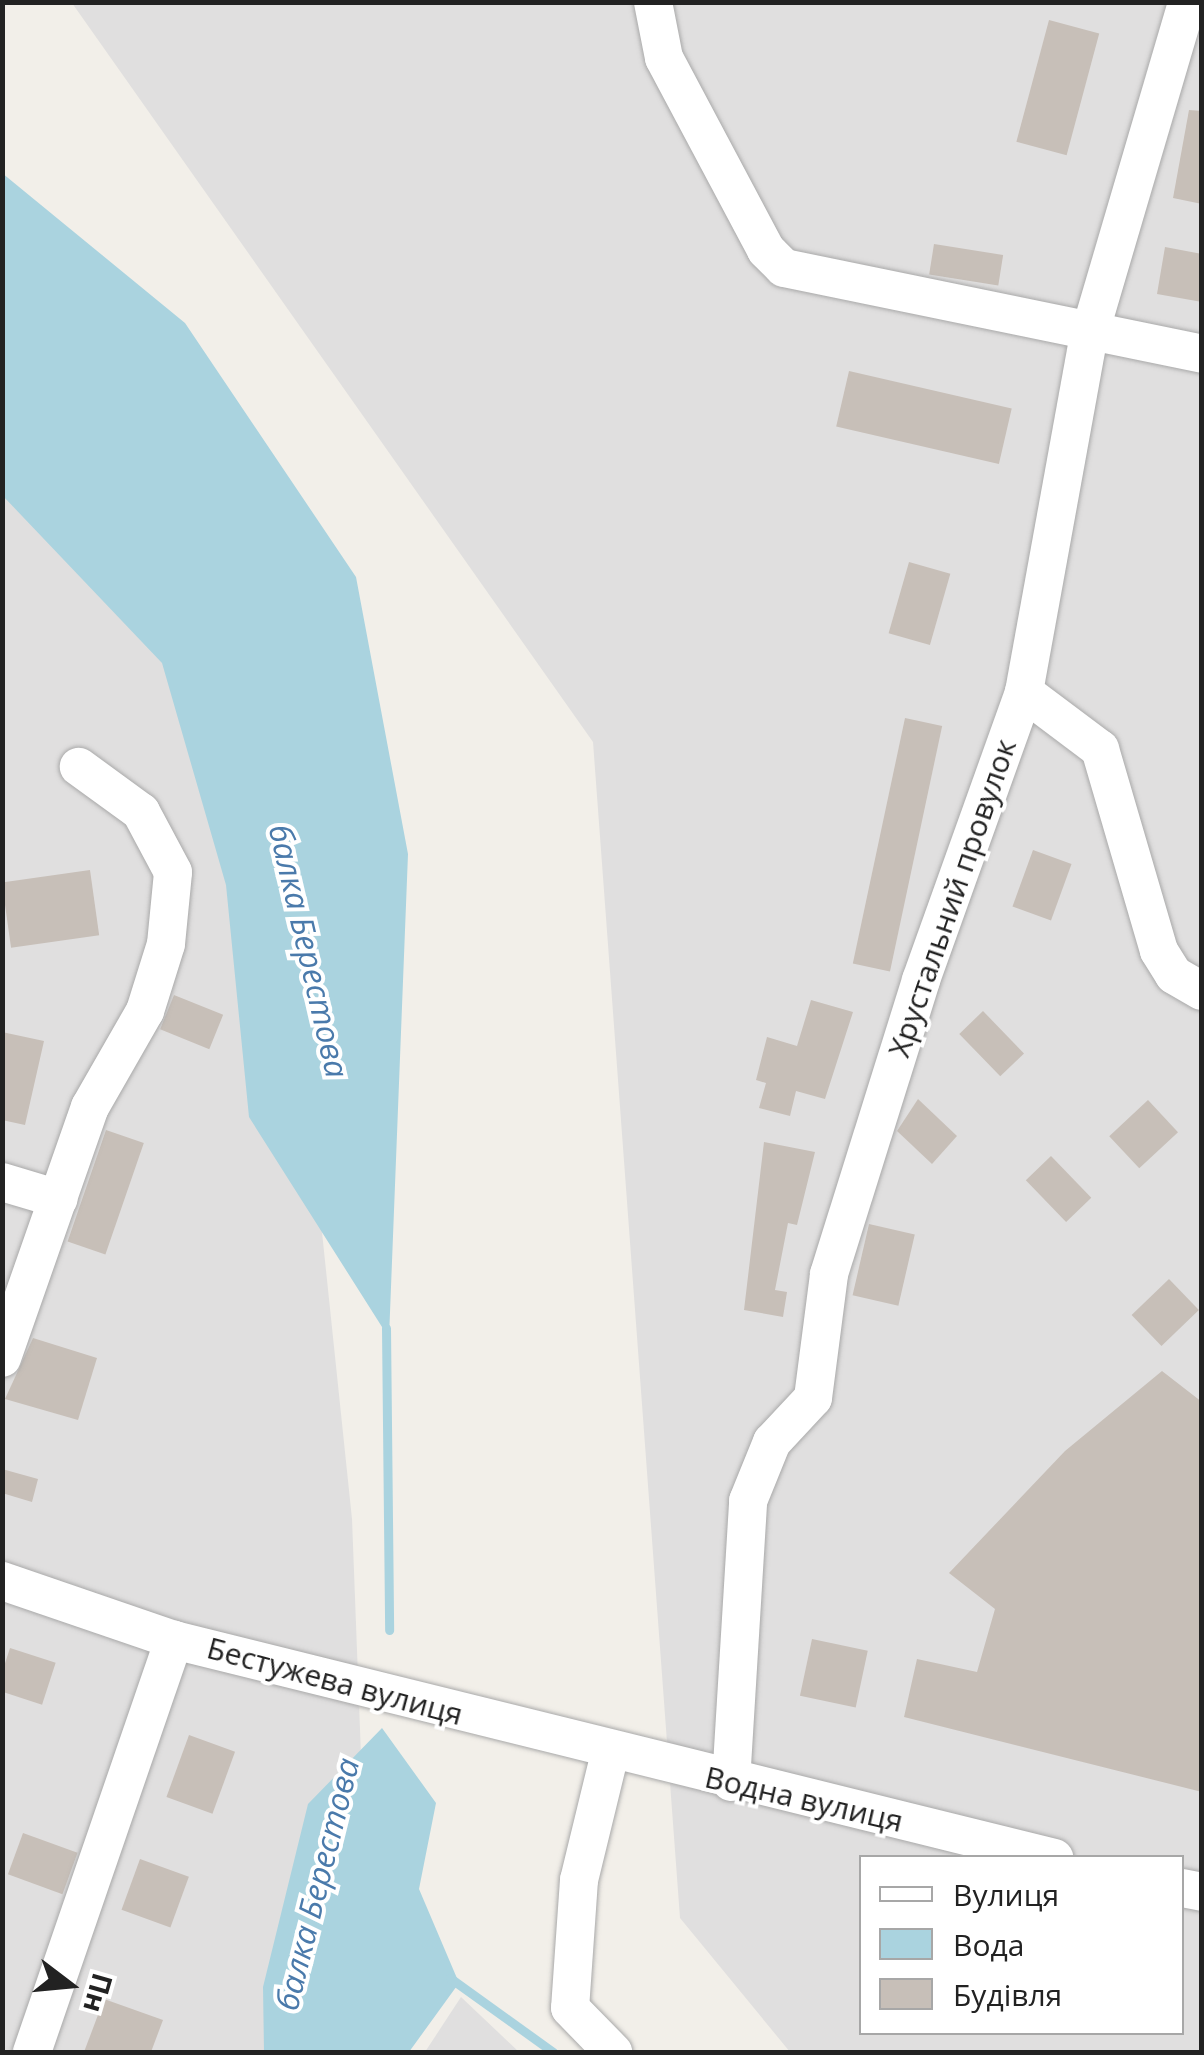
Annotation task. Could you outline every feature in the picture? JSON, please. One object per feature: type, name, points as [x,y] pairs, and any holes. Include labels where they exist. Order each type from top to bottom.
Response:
[{"type":"street","points":[[653,2],[664,58],[766,250],[784,268],[1089,336],[1202,354]]},
{"type":"street","name":"Хрустальний провулок","points":[[732,1782],[748,1501],[772,1442],[813,1398],[829,1274],[921,980],[1024,692],[1089,336],[1187,2]]},
{"type":"street","points":[[1024,692],[1100,749],[1158,951],[1174,975],[1202,991]]},
{"type":"street","points":[[2,1358],[90,1107],[145,1011],[166,944],[173,872],[141,812],[79,768]]},
{"type":"street","points":[[2,1182],[59,1199]]},
{"type":"street","name":"Бестужева вулиця","points":[[2,1582],[174,1640],[671,1768]]},
{"type":"street","points":[[32,2052],[174,1640]]},
{"type":"street","points":[[610,1753],[579,1880],[570,2008],[614,2052]]},
{"type":"street","name":"Водна вулиця","points":[[671,1768],[1041,1855]]},
{"type":"shaded area","points":[[72,3],[1201,3],[1201,2052],[790,2052],[680,1918],[593,742]]},
{"type":"shaded area","points":[[2,278],[254,582],[352,1519],[370,1993],[332,2052],[3,2052]]},
{"type":"shaded area","points":[[461,1997],[519,2052],[425,2052]]},
{"type":"water","points":[[2,173],[185,323],[356,577],[408,854],[389,1338],[249,1117],[226,885],[162,663],[3,496]]},
{"type":"water","points":[[382,1728],[436,1803],[419,1889],[459,1983],[409,2052],[264,2052],[263,1987],[308,1804]]},
{"type":"building","points":[[1049,20],[1099,33],[1067,155],[1016,142]]},
{"type":"building","points":[[1189,110],[1202,111],[1202,204],[1173,198]]},
{"type":"building","points":[[934,244],[1003,255],[998,286],[929,275]]},
{"type":"building","points":[[1165,247],[1202,254],[1202,302],[1157,294]]},
{"type":"building","points":[[849,371],[1012,409],[999,464],[836,427]]},
{"type":"building","points":[[909,562],[950,574],[930,645],[889,633]]},
{"type":"building","points":[[905,718],[942,726],[890,971],[853,964]]},
{"type":"building","points":[[1033,850],[1072,864],[1051,920],[1012,906]]},
{"type":"building","points":[[90,870],[99,935],[11,948],[2,882]]},
{"type":"building","points":[[174,995],[223,1015],[209,1049],[160,1029]]},
{"type":"building","points":[[811,1000],[853,1012],[825,1099],[796,1091],[790,1116],[759,1108],[766,1083],[756,1080],[767,1037],[797,1046]]},
{"type":"building","points":[[983,1011],[1024,1053],[1000,1076],[959,1034]]},
{"type":"building","points":[[2,1032],[44,1041],[25,1125],[2,1120]]},
{"type":"building","points":[[918,1099],[957,1136],[932,1164],[897,1131]]},
{"type":"building","points":[[1148,1100],[1178,1132],[1139,1168],[1109,1136]]},
{"type":"building","points":[[106,1130],[144,1143],[105,1255],[68,1242]]},
{"type":"building","points":[[764,1142],[815,1152],[797,1225],[788,1223],[775,1290],[787,1292],[783,1317],[744,1310]]},
{"type":"building","points":[[1051,1156],[1091,1198],[1066,1222],[1026,1180]]},
{"type":"building","points":[[869,1224],[915,1235],[898,1306],[853,1295]]},
{"type":"building","points":[[1169,1279],[1199,1310],[1161,1346],[1132,1315]]},
{"type":"building","points":[[33,1338],[97,1358],[78,1420],[5,1399]]},
{"type":"building","points":[[1162,1371],[1202,1402],[1202,1792],[904,1717],[917,1659],[977,1672],[995,1609],[949,1573],[1065,1451]]},
{"type":"building","points":[[2,1469],[38,1479],[32,1502],[2,1493]]},
{"type":"building","points":[[812,1639],[868,1651],[856,1708],[800,1696]]},
{"type":"building","points":[[10,1648],[56,1663],[42,1705],[2,1692],[2,1673]]},
{"type":"building","points":[[189,1735],[235,1752],[212,1814],[166,1797]]},
{"type":"building","points":[[23,1833],[78,1853],[62,1894],[8,1874]]},
{"type":"building","points":[[140,1859],[189,1877],[170,1928],[122,1910]]},
{"type":"building","points":[[104,1999],[163,2020],[151,2052],[84,2052]]},
{"type":"waterway","name":"балка Берестова","points":[[386,1328],[389,1630]]},
{"type":"waterway","points":[[450,1978],[553,2052]]}]
